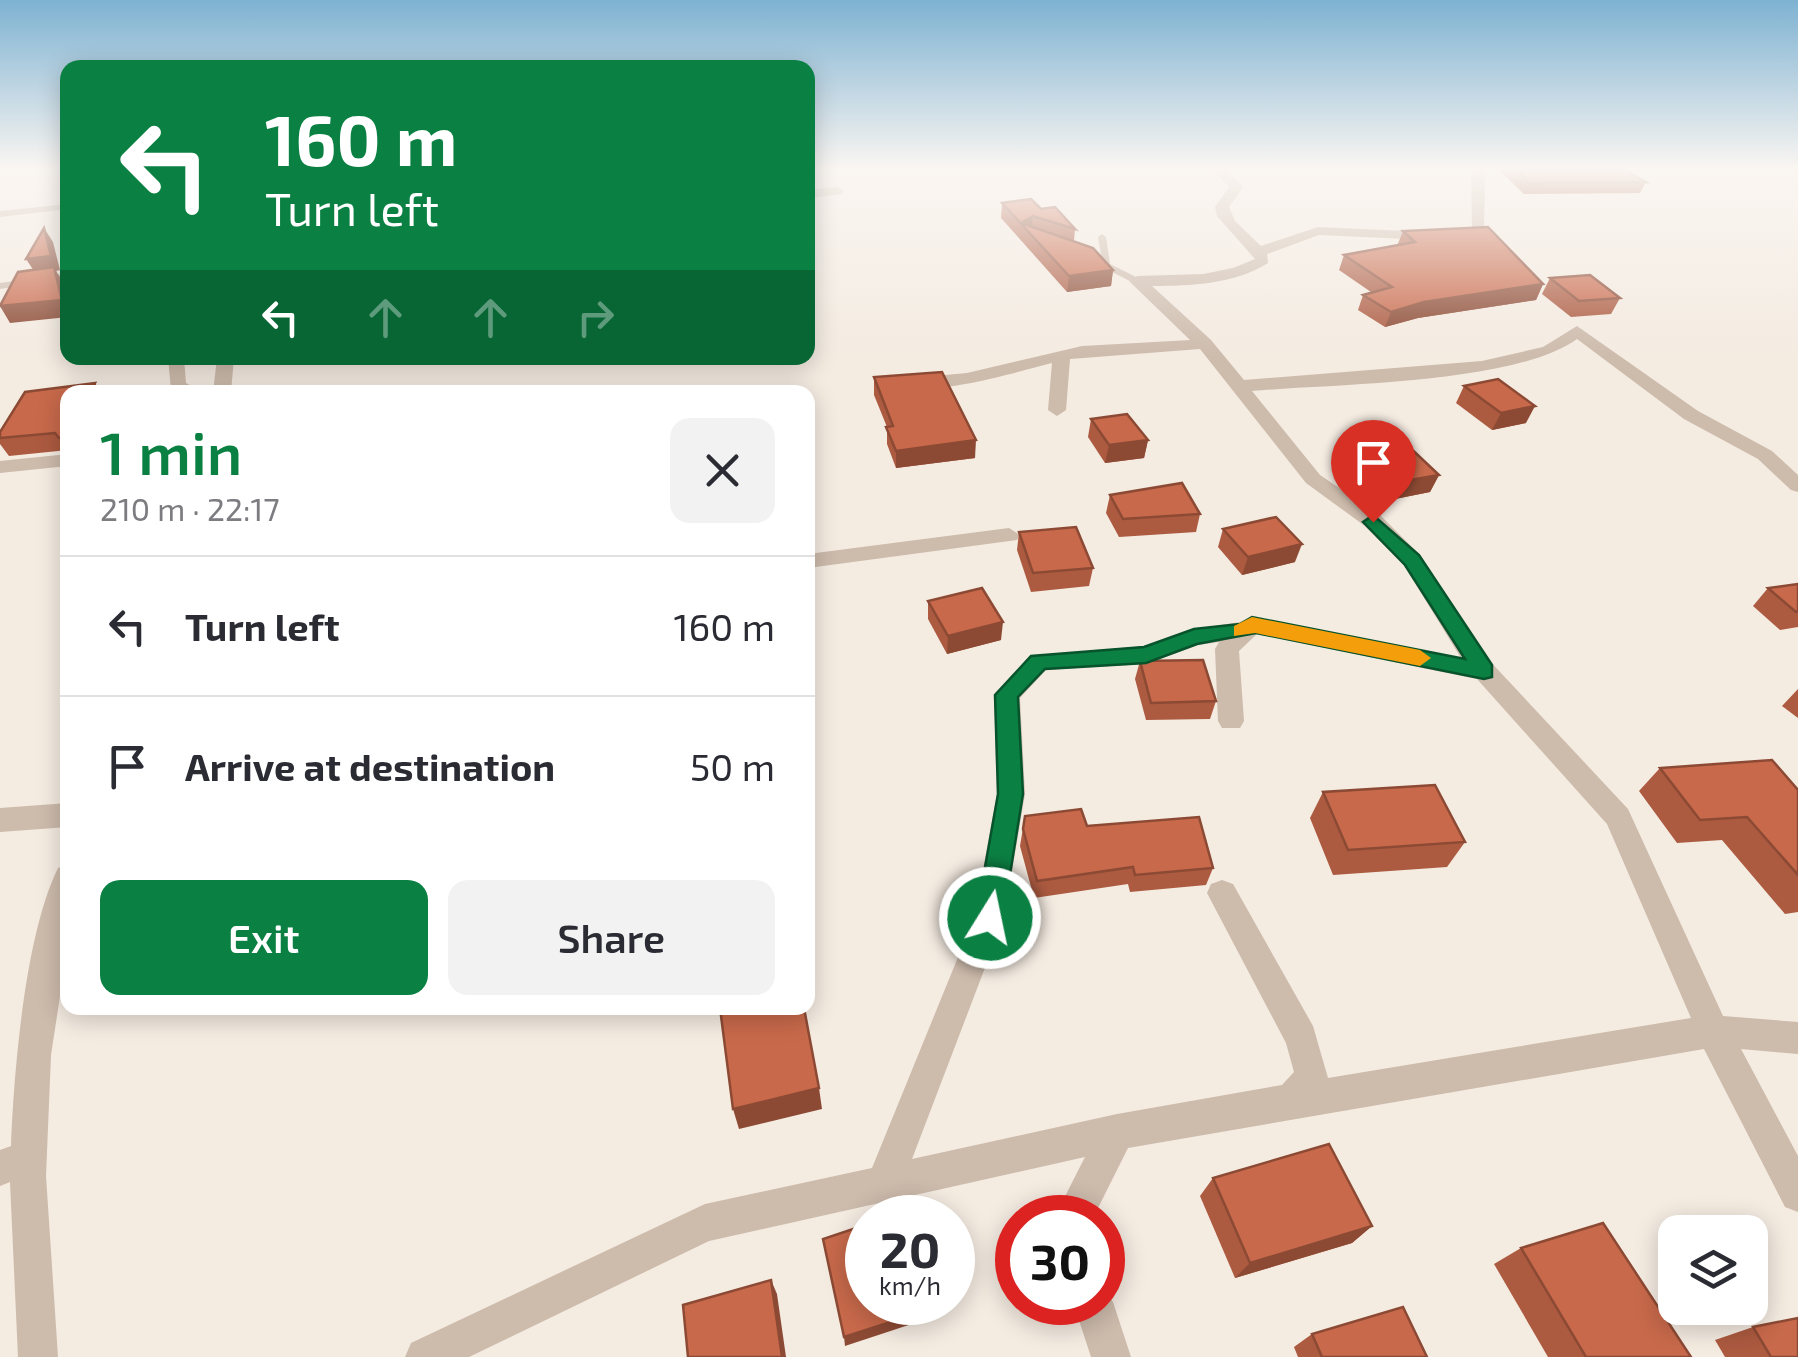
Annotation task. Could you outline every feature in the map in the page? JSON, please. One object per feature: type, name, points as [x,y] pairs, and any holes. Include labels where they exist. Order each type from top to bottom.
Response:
[{"type":"street","points":[[1137,281],[1172,283],[1246,270],[1263,260],[1260,251],[1235,231]]},
{"type":"street","points":[[1260,251],[1317,231]]},
{"type":"street","points":[[1327,231],[1451,236],[1478,231]]},
{"type":"street","points":[[1137,281],[1205,344],[1312,480],[1373,522],[1412,560],[1484,671],[1618,816],[1713,1031],[1798,1194]]},
{"type":"street","points":[[1240,386],[1482,366],[1549,351],[1577,330],[1691,415],[1765,455],[1798,486]]},
{"type":"street","points":[[891,386],[967,378],[1061,356],[1205,344]]},
{"type":"street","points":[[1056,410],[1061,356]]},
{"type":"street","points":[[0,467],[60,461]]},
{"type":"street","points":[[815,560],[1009,535]]},
{"type":"street","points":[[1231,721],[1226,649],[1252,625],[1484,671]]},
{"type":"street","points":[[884,1184],[990,918],[1010,794],[1007,695],[1038,662],[1146,655],[1194,636],[1246,630]]},
{"type":"street","points":[[0,820],[60,816]]},
{"type":"street","points":[[1222,893],[1301,1038],[1312,1076],[1292,1101]]},
{"type":"street","points":[[38,1357],[14,1162],[60,904]]},
{"type":"street","points":[[425,1357],[706,1223],[1117,1132],[1292,1101],[1713,1031],[1798,1038]]},
{"type":"street","points":[[1084,1195],[1117,1132]]},
{"type":"street","points":[[1101,1325],[1110,1357]]},
{"type":"lane","points":[[1102,237],[1107,262]]},
{"type":"lane","points":[[1075,252],[1107,262],[1137,281]]},
{"type":"lane","points":[[0,286],[60,277]]},
{"type":"building","points":[[42,231],[45,231],[51,256],[26,259]]},
{"type":"building","points":[[1028,231],[1045,231],[1093,248],[1113,270],[1069,276]]},
{"type":"building","points":[[1403,231],[1492,231],[1543,284],[1424,302],[1391,312],[1363,295],[1392,287],[1344,255],[1415,242]]},
{"type":"building","points":[[54,267],[60,300],[0,306],[18,272]]},
{"type":"building","points":[[1590,275],[1620,298],[1579,301],[1550,278]]},
{"type":"building","points":[[942,372],[976,440],[896,451],[886,427],[893,426],[874,377]]},
{"type":"building","points":[[1498,379],[1535,406],[1501,413],[1464,386]]},
{"type":"building","points":[[60,388],[60,438],[55,433],[0,438],[25,392]]},
{"type":"building","points":[[1127,414],[1148,440],[1109,445],[1091,419]]},
{"type":"building","points":[[1405,443],[1439,475],[1398,482],[1366,450]]},
{"type":"building","points":[[1182,483],[1200,514],[1123,519],[1110,495]]},
{"type":"building","points":[[1276,517],[1302,544],[1248,557],[1223,529]]},
{"type":"building","points":[[1076,527],[1093,568],[1033,573],[1019,532]]},
{"type":"building","points":[[1798,584],[1796,612],[1768,588]]},
{"type":"building","points":[[982,588],[1003,622],[948,636],[928,601]]},
{"type":"building","points":[[1203,660],[1216,701],[1151,703],[1140,661]]},
{"type":"building","points":[[1772,760],[1798,790],[1798,875],[1747,817],[1700,820],[1660,768]]},
{"type":"building","points":[[1435,785],[1465,842],[1348,850],[1323,792]]},
{"type":"building","points":[[1081,809],[1087,826],[1199,817],[1213,868],[1135,875],[1133,867],[1037,881],[1023,829],[1025,816]]},
{"type":"building","points":[[721,1015],[805,1015],[819,1088],[733,1109]]},
{"type":"building","points":[[1329,1144],[1372,1226],[1250,1263],[1213,1178]]},
{"type":"building","points":[[1603,1223],[1658,1307],[1658,1325],[1670,1325],[1691,1357],[1586,1357],[1521,1248]]},
{"type":"building","points":[[845,1232],[845,1325],[881,1325],[844,1337],[823,1239]]},
{"type":"building","points":[[771,1280],[782,1357],[688,1357],[683,1305]]},
{"type":"building","points":[[1403,1307],[1427,1357],[1322,1357],[1312,1334]]},
{"type":"building","points":[[1798,1318],[1798,1357],[1771,1357],[1753,1327]]},
{"type":"slow traffic","points":[[1242,631],[1252,625],[1420,658]]},
{"type":"route","points":[[990,918],[1010,794],[1007,695],[1038,662],[1146,655],[1194,636],[1246,630],[1252,625],[1484,671],[1412,560],[1373,522]]}]
